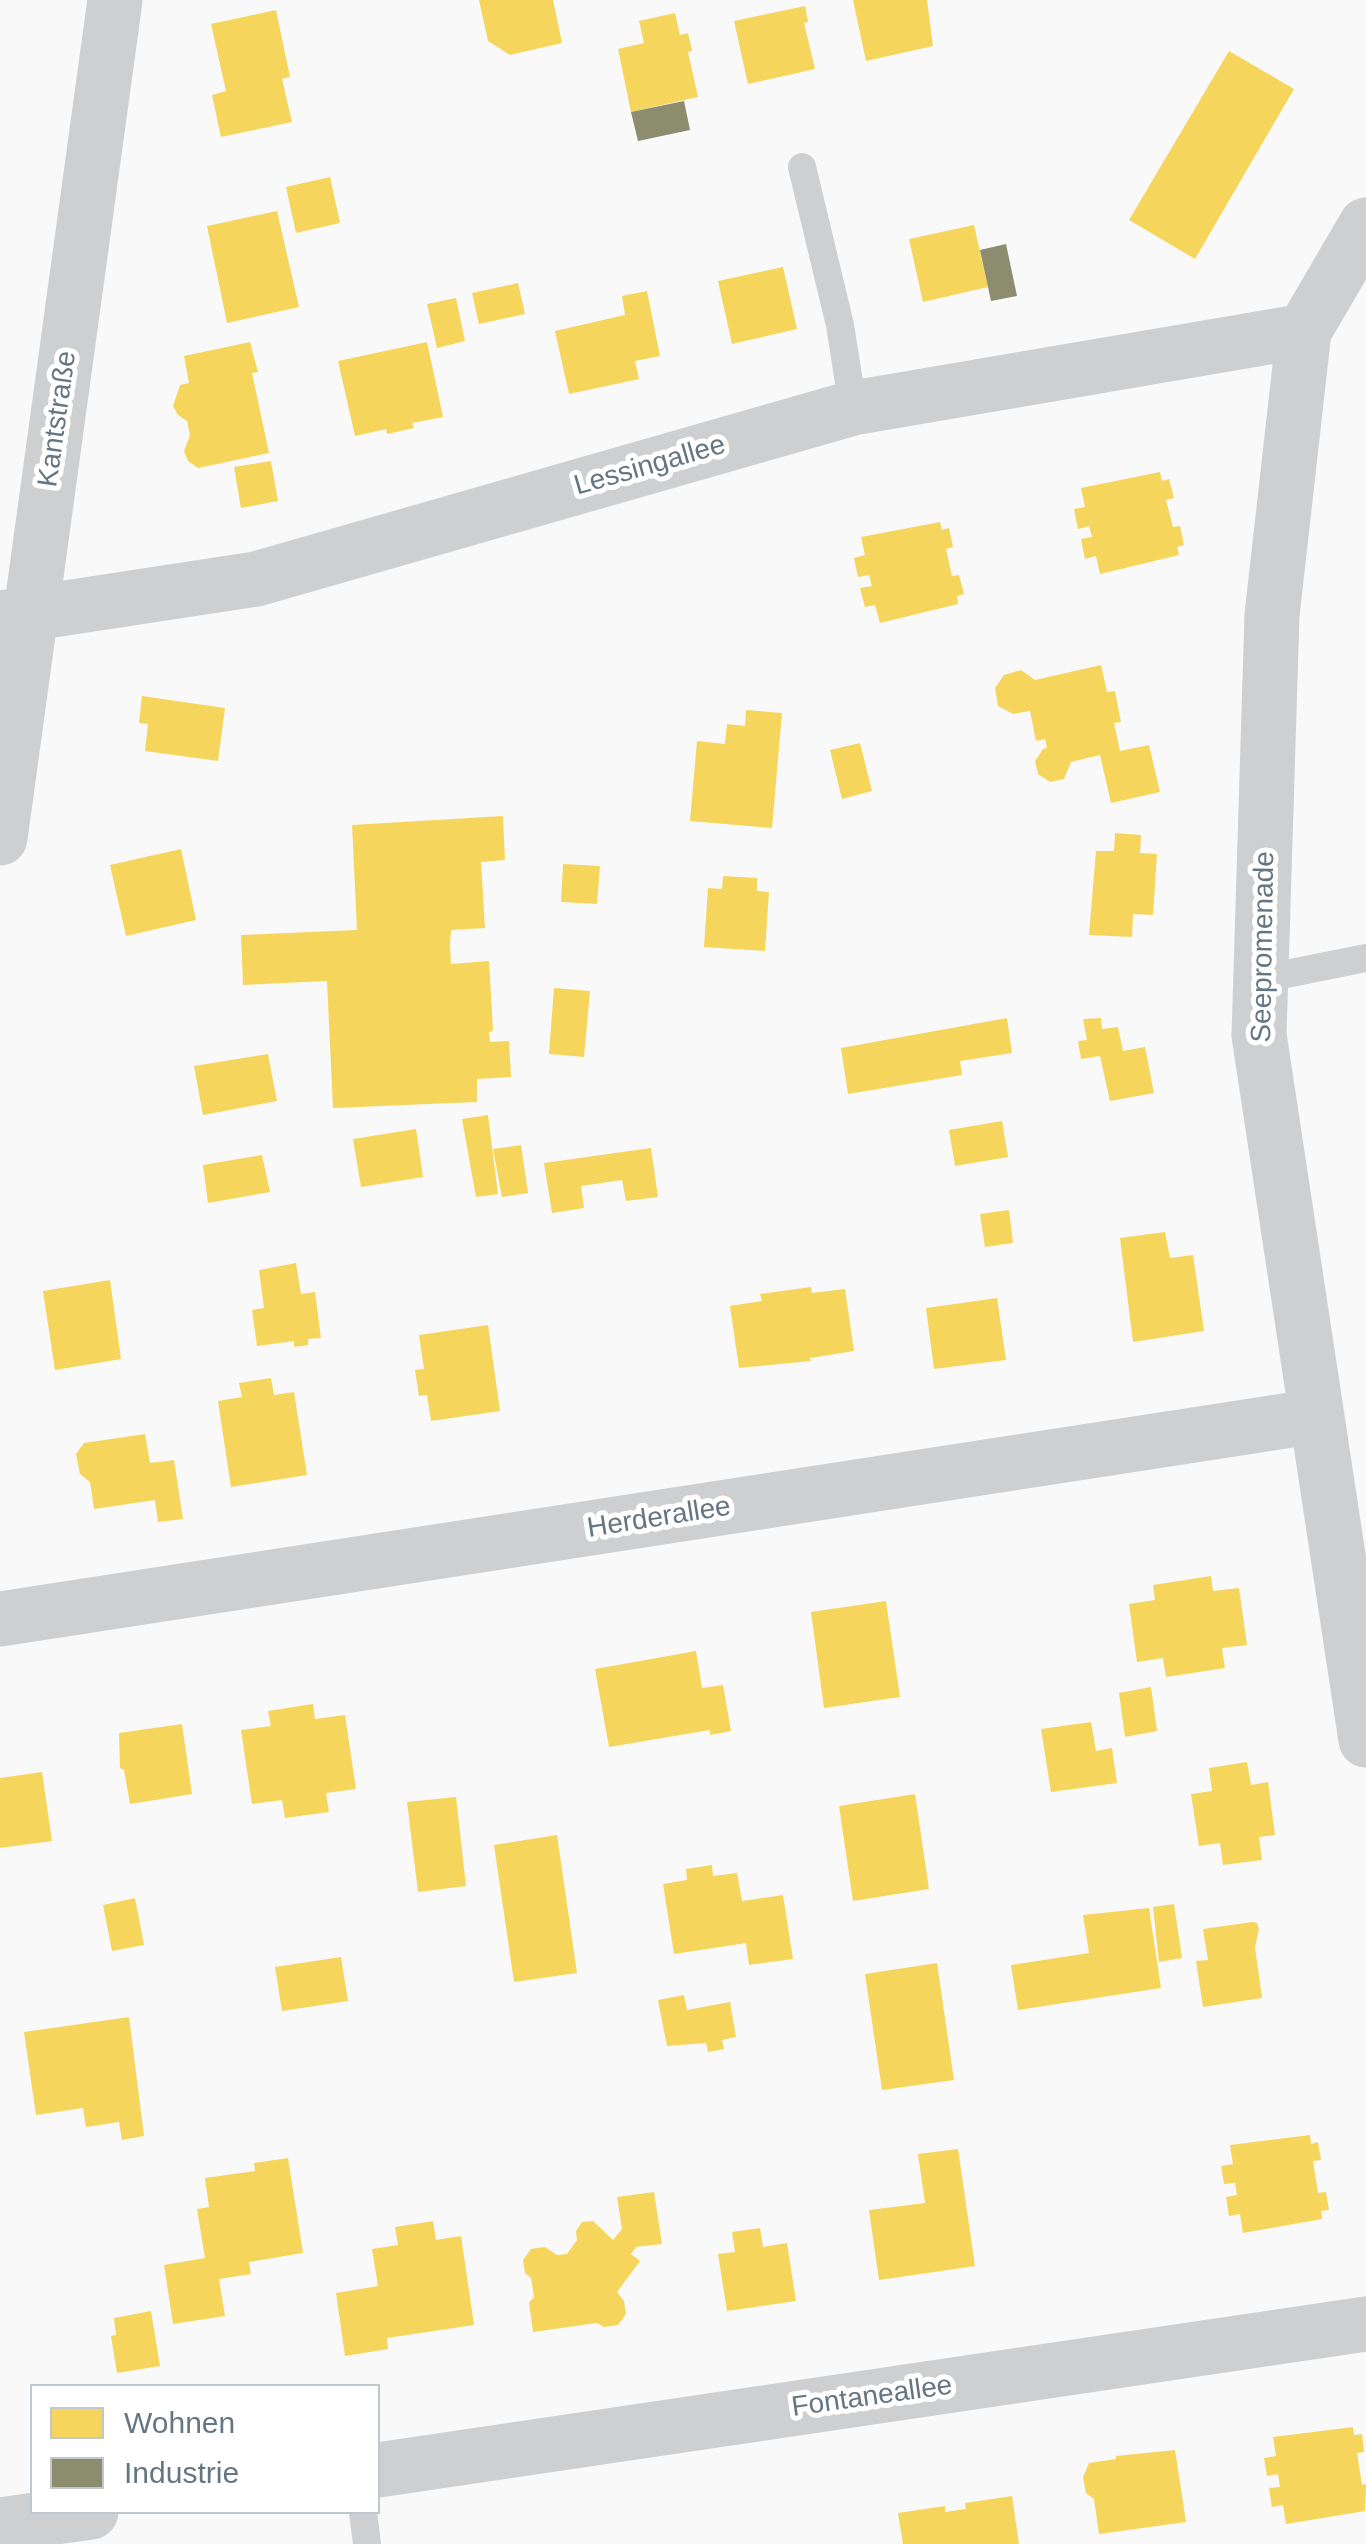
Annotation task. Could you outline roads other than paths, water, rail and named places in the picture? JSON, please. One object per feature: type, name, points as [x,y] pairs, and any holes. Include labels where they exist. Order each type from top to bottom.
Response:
[{"type":"street","name":"Kantstraße","points":[[0,838],[16,616],[115,0]]},
{"type":"street","name":"Seepromenade","points":[[1357,256],[1304,331],[1272,616],[1259,1034],[1366,1740]]},
{"type":"street","name":"Lessingallee","points":[[16,616],[256,579],[853,408],[1304,331]]},
{"type":"street","name":"Herderallee","points":[[0,1620],[1317,1416]]},
{"type":"street","name":"Fontaneallee","points":[[380,2470],[1366,2324]]},
{"type":"street","points":[[0,2524],[76,2514]]},
{"type":"lane","points":[[802,167],[840,325],[853,408]]},
{"type":"lane","points":[[1261,979],[1366,958]]},
{"type":"lane","points":[[363,2514],[367,2544]]}]
